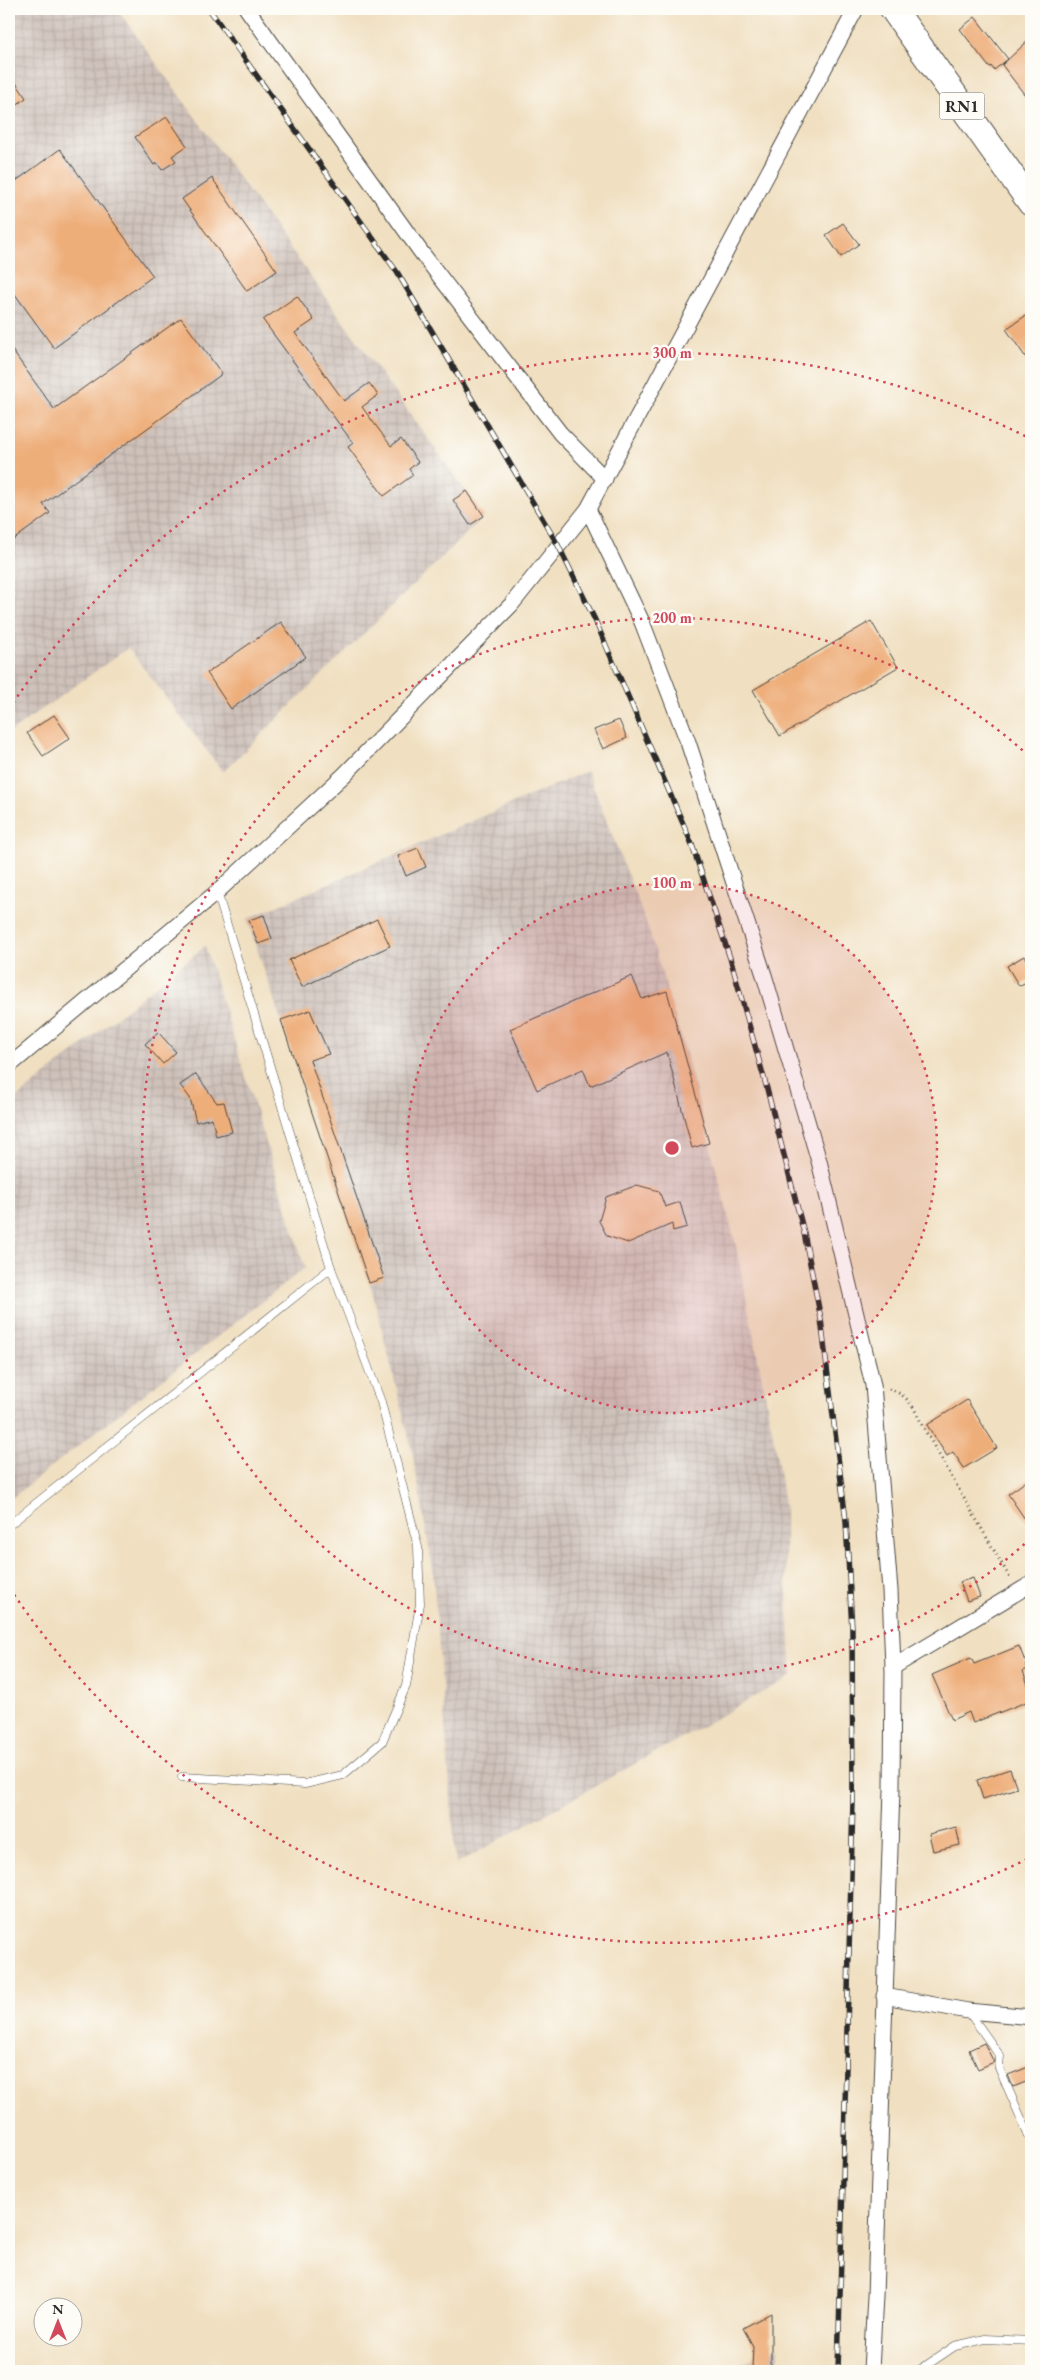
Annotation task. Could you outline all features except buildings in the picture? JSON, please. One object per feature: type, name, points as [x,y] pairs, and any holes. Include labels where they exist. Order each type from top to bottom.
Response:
[{"type":"highway","name":"RN1","points":[[893,9],[1031,203]]},
{"type":"street","points":[[247,9],[421,252],[560,433],[605,479]]},
{"type":"street","points":[[9,1066],[217,892],[344,775],[511,605],[588,509],[856,9]]},
{"type":"street","points":[[588,509],[642,622],[694,761],[764,975],[819,1160],[873,1385],[890,1590],[893,1666],[876,2296],[871,2371]]},
{"type":"street","points":[[893,1666],[1025,1588]]},
{"type":"street","points":[[884,1996],[968,2011],[1031,2017]]},
{"type":"lane","points":[[182,1777],[304,1784],[343,1775],[382,1742],[406,1686],[420,1604],[418,1548],[381,1402],[331,1268],[217,892]]},
{"type":"lane","points":[[9,1525],[331,1268]]},
{"type":"lane","points":[[968,2011],[1000,2056],[999,2068],[1031,2142]]},
{"type":"lane","points":[[918,2371],[955,2346],[985,2339],[1031,2341]]},
{"type":"path","points":[[873,1385],[899,1393],[914,1406],[923,1427],[964,1501],[1025,1588]]},
{"type":"shaded area","points":[[9,9],[117,9],[484,516],[223,772],[128,648],[9,733]]},
{"type":"shaded area","points":[[587,771],[648,927],[685,1050],[736,1246],[776,1450],[785,1512],[785,1560],[792,1676],[456,1864],[433,1570],[412,1450],[373,1294],[247,919]]},
{"type":"shaded area","points":[[205,946],[305,1268],[9,1500],[9,1104]]},
{"type":"shaded area","points":[[778,2347],[778,2371],[722,2371]]},
{"type":"railway","points":[[209,9],[397,272],[558,545],[595,620],[691,842],[731,961],[766,1085],[804,1233],[821,1319],[846,1521],[852,1629],[853,1801],[838,2371]]}]
